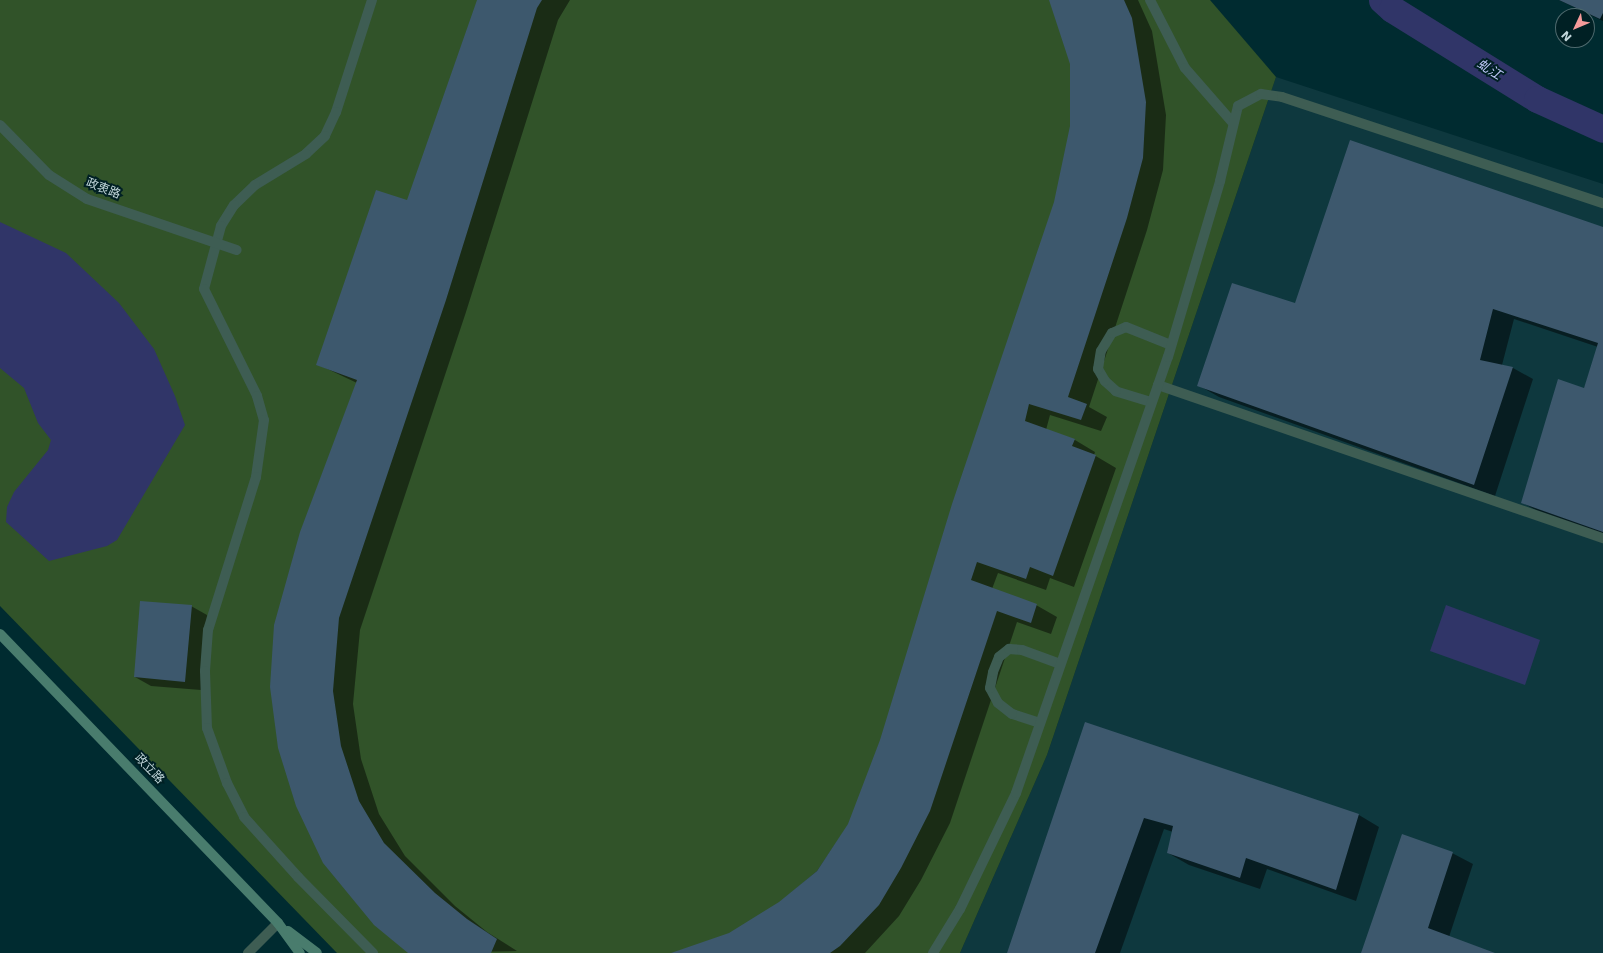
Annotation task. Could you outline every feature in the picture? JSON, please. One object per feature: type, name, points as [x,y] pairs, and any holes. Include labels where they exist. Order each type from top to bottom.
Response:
[{"type":"main road","name":"政立路","points":[[0,634],[278,923],[300,953]]},
{"type":"main road","name":"政立路","points":[[278,923],[317,953]]},
{"type":"street","points":[[372,0],[336,112],[325,136],[306,154],[255,186],[234,205],[221,226],[218,243],[204,289],[257,396],[264,420],[256,478],[208,630],[205,671],[207,728],[227,783],[244,817],[298,877],[372,953]]},
{"type":"street","points":[[1150,0],[1185,68],[1233,123]]},
{"type":"street","points":[[933,953],[960,909],[1016,793],[1171,345],[1220,181],[1238,106],[1250,98],[1261,94],[1282,97],[1603,203]]},
{"type":"street","name":"政衷路","points":[[0,125],[49,175],[87,199],[237,250]]},
{"type":"street","points":[[1151,402],[1116,391],[1105,382],[1098,369],[1101,351],[1112,333],[1126,327],[1171,345]]},
{"type":"street","points":[[1158,385],[1603,538]]},
{"type":"street","points":[[1040,723],[1012,714],[998,703],[990,688],[993,672],[999,657],[1009,649],[1022,650],[1060,664]]},
{"type":"street","points":[[248,953],[278,923]]},
{"type":"shaded area","points":[[1276,77],[1603,184],[1603,953],[960,953],[1047,755]]},
{"type":"green space","points":[[0,0],[1210,0],[1276,77],[1047,755],[960,953],[337,953],[0,606]]},
{"type":"water","points":[[0,222],[66,253],[119,303],[154,349],[175,396],[185,425],[117,540],[107,546],[49,561],[6,522],[7,507],[14,492],[48,450],[51,440],[38,423],[24,388],[0,368]]},
{"type":"water","points":[[1446,605],[1540,640],[1525,685],[1430,651]]},
{"type":"building","points":[[477,0],[542,0],[537,8],[446,300],[339,618],[333,691],[341,746],[359,801],[384,843],[435,893],[467,919],[497,939],[491,953],[408,953],[374,925],[323,863],[296,806],[278,748],[270,687],[274,625],[300,532],[357,380],[316,365],[376,190],[407,200]]},
{"type":"building","points":[[1049,0],[1124,0],[1132,18],[1146,102],[1143,158],[1127,218],[1068,397],[1087,404],[1081,420],[1029,404],[1025,421],[1075,439],[1072,446],[1096,455],[1053,576],[1030,567],[1026,579],[977,562],[971,580],[1037,604],[1031,623],[997,611],[930,811],[901,868],[879,905],[840,946],[830,953],[671,953],[729,933],[779,902],[817,871],[848,824],[880,740],[952,504],[1054,202],[1070,126],[1070,64]]},
{"type":"building","points":[[1559,0],[1603,0],[1603,13],[1600,19],[1595,17],[1595,8],[1576,8]]},
{"type":"building","points":[[1350,140],[1603,227],[1603,532],[1521,503],[1558,379],[1584,388],[1598,343],[1493,309],[1480,360],[1513,367],[1474,485],[1197,386],[1232,283],[1295,303]]},
{"type":"building","points":[[140,601],[192,605],[185,682],[134,677]]},
{"type":"building","points":[[1085,722],[1359,814],[1336,890],[1246,858],[1240,878],[1167,853],[1173,826],[1144,818],[1095,953],[1007,953]]},
{"type":"building","points":[[1402,834],[1453,852],[1428,928],[1495,953],[1361,953]]},
{"type":"waterway","name":"虬江","points":[[1382,0],[1392,9],[1537,99],[1603,129]]}]
